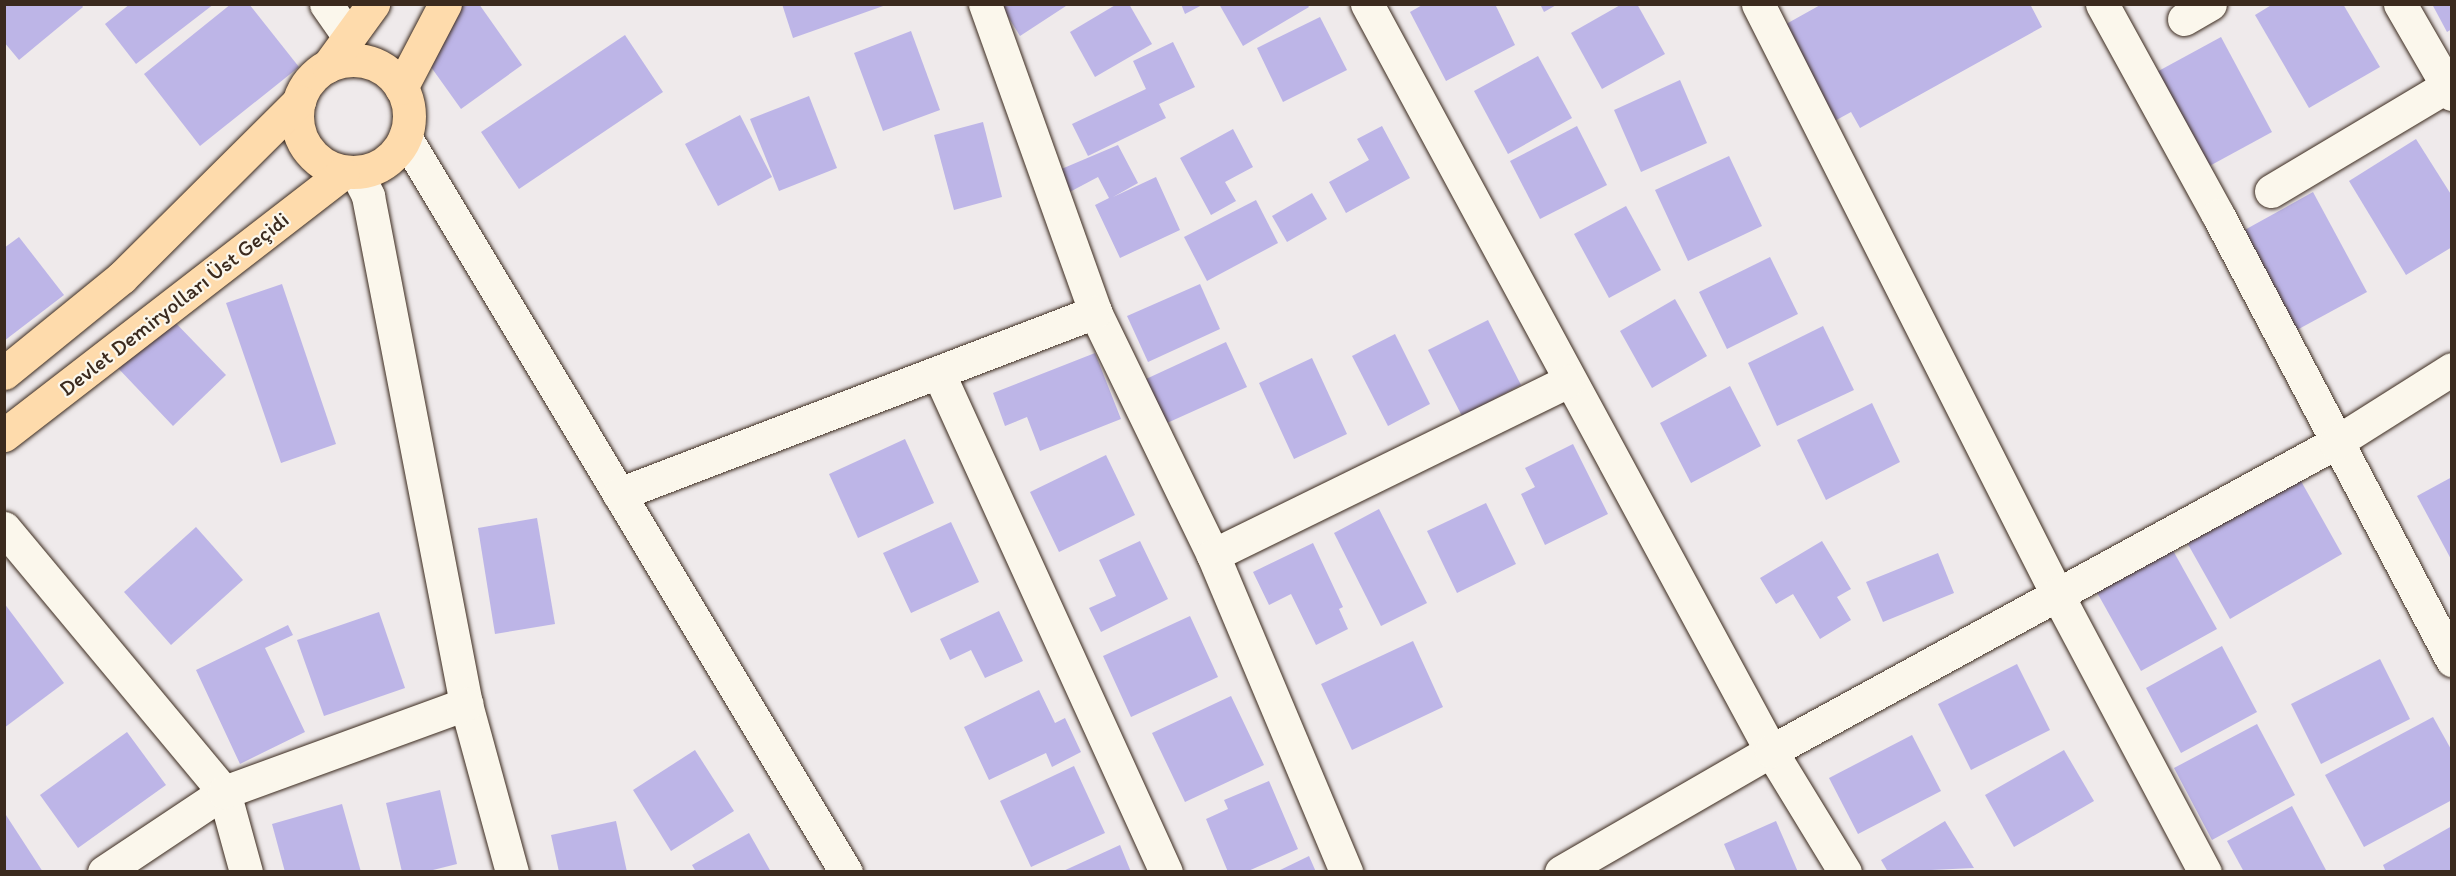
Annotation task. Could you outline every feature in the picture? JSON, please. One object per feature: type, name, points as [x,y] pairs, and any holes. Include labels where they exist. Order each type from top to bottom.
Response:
[{"type":"main road","points":[[4,373],[121,278],[299,101],[306,87],[328,66],[373,4]]},
{"type":"main road","points":[[401,88],[445,4]]},
{"type":"main road","points":[[299,101],[297,119],[310,152],[350,172],[384,162],[405,137],[409,121],[401,88],[377,65],[343,60],[328,66]]},
{"type":"main road","name":"Devlet Demiryolları Üst Geçidi","points":[[4,435],[350,172]]},
{"type":"street","points":[[326,4],[348,36]]},
{"type":"street","points":[[986,4],[1095,312],[1213,555],[1346,872]]},
{"type":"street","points":[[1367,4],[1568,381],[1771,751],[1845,872]]},
{"type":"street","points":[[1758,4],[2057,594],[2205,872]]},
{"type":"street","points":[[2102,4],[2218,215],[2335,443],[2451,660]]},
{"type":"street","points":[[2271,191],[2450,87],[2400,4]]},
{"type":"street","points":[[405,137],[846,872]]},
{"type":"street","points":[[350,172],[368,196],[466,704],[512,872]]},
{"type":"street","points":[[619,494],[939,374],[1095,312]]},
{"type":"street","points":[[1561,872],[1771,751],[2335,443],[2451,369]]},
{"type":"street","points":[[939,374],[1166,872]]},
{"type":"street","points":[[1213,555],[1568,381]]},
{"type":"street","points":[[4,528],[224,792],[246,872]]},
{"type":"street","points":[[105,872],[224,792],[466,704]]},
{"type":"building","points":[[4,4],[81,4],[83,7],[19,60],[4,42]]},
{"type":"building","points":[[130,4],[214,4],[136,64],[105,24]]},
{"type":"building","points":[[231,4],[249,4],[299,67],[200,146],[144,74]]},
{"type":"building","points":[[463,4],[479,4],[522,65],[461,109],[426,60],[448,15]]},
{"type":"building","points":[[782,4],[886,4],[886,5],[793,38]]},
{"type":"building","points":[[1000,4],[1069,4],[1020,36]]},
{"type":"building","points":[[1117,4],[1129,4],[1152,44],[1095,77],[1070,32]]},
{"type":"building","points":[[1181,4],[1204,4],[1185,14]]},
{"type":"building","points":[[1219,4],[1307,4],[1309,7],[1243,46]]},
{"type":"building","points":[[1424,4],[1495,4],[1515,45],[1446,81],[1410,12]]},
{"type":"building","points":[[1540,4],[1558,4],[1544,12]]},
{"type":"building","points":[[1622,4],[1637,4],[1665,54],[1602,89],[1571,33]]},
{"type":"building","points":[[1822,4],[2030,4],[2042,27],[1860,128],[1851,112],[1831,123],[1779,28]]},
{"type":"building","points":[[2273,4],[2343,4],[2380,67],[2309,108],[2255,15]]},
{"type":"building","points":[[2432,4],[2452,4],[2452,29],[2447,32]]},
{"type":"building","points":[[1320,17],[1347,70],[1283,102],[1257,48]]},
{"type":"building","points":[[911,31],[940,110],[883,131],[854,53]]},
{"type":"building","points":[[625,35],[663,92],[519,189],[481,132]]},
{"type":"building","points":[[2221,37],[2272,132],[2204,169],[2153,74]]},
{"type":"building","points":[[1173,42],[1195,87],[1159,104],[1166,118],[1088,156],[1072,124],[1146,89],[1133,61]]},
{"type":"building","points":[[1538,56],[1572,118],[1508,154],[1474,91]]},
{"type":"building","points":[[1680,80],[1707,143],[1641,172],[1614,110]]},
{"type":"building","points":[[809,96],[837,168],[779,191],[750,119]]},
{"type":"building","points":[[740,115],[772,177],[718,206],[685,144]]},
{"type":"building","points":[[983,122],[1002,197],[954,210],[934,135]]},
{"type":"building","points":[[1382,126],[1410,178],[1346,213],[1329,182],[1369,160],[1357,139]]},
{"type":"building","points":[[1577,126],[1607,185],[1540,219],[1510,161]]},
{"type":"building","points":[[1233,129],[1253,167],[1225,182],[1236,201],[1211,215],[1180,158]]},
{"type":"building","points":[[2416,139],[2452,196],[2452,247],[2406,275],[2349,181]]},
{"type":"building","points":[[1118,145],[1138,183],[1113,197],[1156,177],[1180,230],[1120,258],[1095,205],[1109,198],[1098,177],[1064,195],[1052,173]]},
{"type":"building","points":[[1729,156],[1762,226],[1688,261],[1655,190]]},
{"type":"building","points":[[2313,192],[2367,292],[2295,331],[2241,232]]},
{"type":"building","points":[[1312,193],[1327,219],[1287,242],[1272,216]]},
{"type":"building","points":[[1256,200],[1278,243],[1207,281],[1184,237]]},
{"type":"building","points":[[1626,206],[1661,270],[1609,298],[1574,234]]},
{"type":"building","points":[[19,237],[64,295],[4,341],[4,248]]},
{"type":"building","points":[[1770,257],[1798,314],[1727,349],[1699,292]]},
{"type":"building","points":[[282,284],[336,444],[281,463],[226,303]]},
{"type":"building","points":[[1200,284],[1220,329],[1148,362],[1127,316]]},
{"type":"building","points":[[1675,299],[1707,356],[1652,388],[1620,331]]},
{"type":"building","points":[[169,316],[226,375],[173,426],[117,367]]},
{"type":"building","points":[[1488,320],[1521,385],[1462,416],[1428,350]]},
{"type":"building","points":[[1823,326],[1854,390],[1777,426],[1748,363]]},
{"type":"building","points":[[1395,334],[1430,404],[1388,426],[1352,356]]},
{"type":"building","points":[[1226,342],[1247,387],[1167,423],[1146,379]]},
{"type":"building","points":[[1095,353],[1121,419],[1040,451],[1027,417],[1005,426],[993,393]]},
{"type":"building","points":[[1312,358],[1347,434],[1294,459],[1259,383]]},
{"type":"building","points":[[1730,386],[1761,446],[1691,483],[1660,423]]},
{"type":"building","points":[[1872,403],[1900,462],[1826,500],[1797,440]]},
{"type":"building","points":[[905,439],[934,503],[858,538],[829,474]]},
{"type":"building","points":[[1573,444],[1608,514],[1545,545],[1521,494],[1535,487],[1525,468]]},
{"type":"building","points":[[1106,455],[1135,515],[1059,552],[1030,492]]},
{"type":"building","points":[[2297,474],[2342,554],[2230,619],[2185,539]]},
{"type":"building","points":[[2452,477],[2452,561],[2417,496]]},
{"type":"building","points":[[1486,503],[1516,564],[1457,593],[1427,531]]},
{"type":"building","points":[[1379,509],[1427,603],[1381,626],[1334,533]]},
{"type":"building","points":[[537,518],[555,624],[495,634],[478,528]]},
{"type":"building","points":[[951,522],[979,582],[911,613],[883,553]]},
{"type":"building","points":[[196,527],[243,580],[171,645],[124,592]]},
{"type":"building","points":[[1140,541],[1168,599],[1101,632],[1089,608],[1116,596],[1099,560]]},
{"type":"building","points":[[1822,541],[1851,589],[1837,597],[1851,620],[1820,639],[1793,594],[1776,604],[1760,578]]},
{"type":"building","points":[[1313,543],[1343,607],[1339,609],[1348,629],[1316,645],[1291,594],[1269,605],[1253,572]]},
{"type":"building","points":[[2171,547],[2217,629],[2141,671],[2095,589]]},
{"type":"building","points":[[1938,553],[1954,593],[1883,622],[1866,582]]},
{"type":"building","points":[[4,603],[64,683],[4,728]]},
{"type":"building","points":[[999,611],[1023,661],[985,678],[971,650],[950,660],[940,639]]},
{"type":"building","points":[[379,612],[405,688],[324,716],[297,640]]},
{"type":"building","points":[[1190,616],[1218,677],[1131,717],[1103,656]]},
{"type":"building","points":[[288,625],[293,635],[265,648],[305,732],[240,764],[196,670]]},
{"type":"building","points":[[1413,641],[1443,707],[1352,750],[1321,684]]},
{"type":"building","points":[[2222,646],[2257,712],[2181,753],[2146,688]]},
{"type":"building","points":[[2380,659],[2410,719],[2321,764],[2291,704]]},
{"type":"building","points":[[2017,664],[2050,730],[1971,770],[1938,704]]},
{"type":"building","points":[[1039,690],[1055,723],[1065,718],[1081,752],[1052,767],[1046,753],[989,780],[964,727]]},
{"type":"building","points":[[1231,696],[1264,765],[1185,802],[1152,733]]},
{"type":"building","points":[[2433,717],[2452,751],[2452,800],[2364,847],[2325,775]]},
{"type":"building","points":[[2257,724],[2295,795],[2212,840],[2174,768]]},
{"type":"building","points":[[127,732],[166,785],[78,848],[40,795]]},
{"type":"building","points":[[1912,735],[1941,791],[1858,834],[1829,778]]},
{"type":"building","points":[[695,750],[734,811],[671,851],[633,790]]},
{"type":"building","points":[[2064,750],[2094,801],[2014,847],[1985,795]]},
{"type":"building","points":[[1074,766],[1105,833],[1031,867],[1000,801]]},
{"type":"building","points":[[1269,781],[1298,849],[1246,872],[1228,872],[1206,819],[1228,809],[1224,800]]},
{"type":"building","points":[[440,790],[457,864],[425,872],[402,872],[386,803]]},
{"type":"building","points":[[342,804],[361,872],[285,872],[272,824]]},
{"type":"building","points":[[2292,806],[2327,872],[2244,872],[2227,841]]},
{"type":"building","points":[[4,812],[43,872],[4,872]]},
{"type":"building","points":[[616,821],[627,872],[559,872],[551,835]]},
{"type":"building","points":[[1776,821],[1798,872],[1736,872],[1724,844]]},
{"type":"building","points":[[1945,821],[1974,868],[1888,872],[1881,860]]},
{"type":"building","points":[[2452,826],[2452,872],[2386,872],[2383,865]]},
{"type":"building","points":[[749,833],[771,872],[696,872],[692,865]]},
{"type":"building","points":[[1120,845],[1131,872],[1061,872]]},
{"type":"building","points":[[1309,856],[1316,872],[1276,872]]}]
